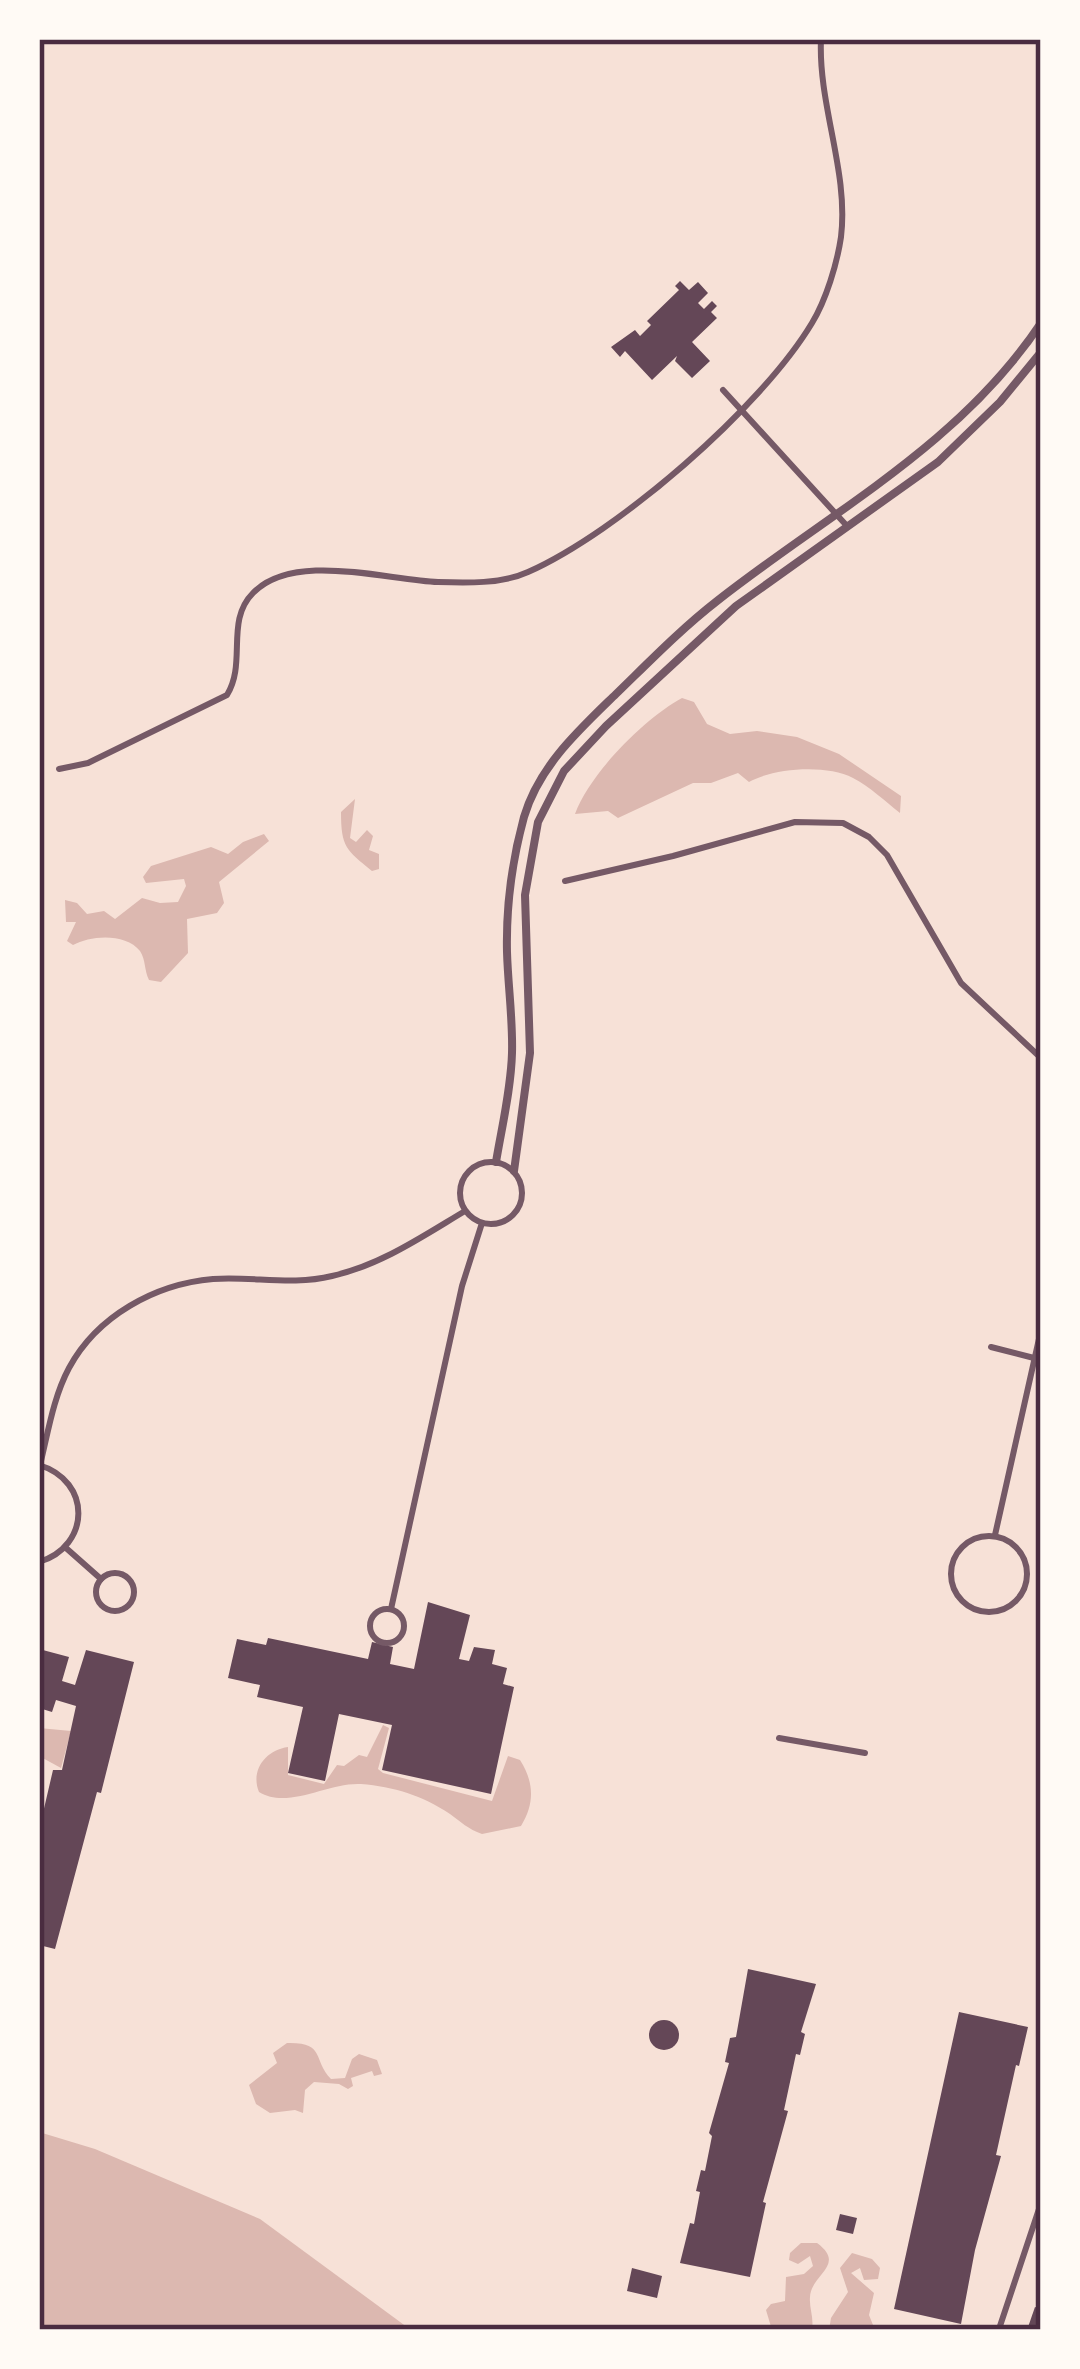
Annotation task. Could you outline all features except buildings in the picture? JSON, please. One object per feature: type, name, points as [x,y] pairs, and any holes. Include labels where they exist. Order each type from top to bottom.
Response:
[{"type":"street","points":[[58,769],[88,763],[227,695],[237,680],[241,611],[254,592],[275,580],[311,570],[469,583],[523,575],[643,500],[740,410],[814,320],[841,236],[839,184],[820,79],[821,39]]},
{"type":"street","points":[[496,1162],[512,1053],[507,937],[512,874],[537,784],[600,709],[690,624],[943,435],[997,382],[1041,323]]},
{"type":"street","points":[[514,1171],[496,1162],[476,1165],[461,1180],[464,1211],[482,1223],[502,1222],[518,1209],[522,1190],[514,1171],[530,1053],[525,895],[538,822],[552,791],[584,748],[703,634],[772,578],[938,462],[1000,402],[1041,352]]},
{"type":"street","points":[[723,390],[847,526]]},
{"type":"street","points":[[565,881],[794,822],[843,823],[869,837],[887,855],[961,983],[1041,1058]]},
{"type":"street","points":[[39,1562],[66,1548],[75,1534],[79,1502],[61,1475],[39,1465],[53,1408],[70,1367],[96,1333],[133,1302],[183,1284],[214,1279],[286,1282],[332,1276],[375,1262],[464,1211]]},
{"type":"street","points":[[392,1609],[465,1273],[482,1223]]},
{"type":"street","points":[[995,1535],[1041,1330]]},
{"type":"street","points":[[991,1347],[1035,1358]]},
{"type":"street","points":[[995,1535],[1015,1545],[1028,1575],[1011,1605],[974,1610],[955,1593],[950,1569],[953,1558],[967,1542],[995,1535]]},
{"type":"street","points":[[66,1548],[101,1579]]},
{"type":"street","points":[[110,1573],[126,1575],[133,1585],[131,1602],[116,1611],[105,1609],[95,1593],[101,1579],[110,1573]]},
{"type":"street","points":[[392,1609],[403,1620],[403,1631],[394,1641],[382,1642],[372,1635],[370,1622],[377,1612],[392,1609]]},
{"type":"street","points":[[779,1738],[866,1753]]},
{"type":"street","points":[[999,2329],[1041,2203]]},
{"type":"shaded area","points":[[682,698],[694,702],[707,724],[730,734],[757,731],[797,737],[839,754],[901,796],[900,813],[853,778],[815,769],[749,782],[738,773],[711,783],[693,783],[618,818],[608,811],[575,814],[593,781],[620,748]]},
{"type":"shaded area","points":[[355,799],[350,838],[356,842],[367,830],[373,836],[369,850],[379,854],[379,869],[372,871],[363,864],[344,841],[341,812]]},
{"type":"shaded area","points":[[264,834],[269,841],[219,882],[224,903],[217,913],[187,919],[188,953],[161,982],[149,980],[140,951],[126,941],[98,938],[73,945],[67,941],[76,922],[66,922],[65,900],[77,903],[87,914],[104,911],[115,919],[142,898],[178,902],[186,886],[184,879],[146,883],[143,877],[151,866],[211,847],[228,854]]},
{"type":"shaded area","points":[[383,1725],[389,1728],[378,1769],[383,1773],[492,1801],[508,1756],[520,1760],[531,1793],[521,1826],[482,1834],[429,1802],[373,1785],[283,1798],[259,1792],[258,1769],[273,1752],[288,1747],[288,1775],[324,1784],[337,1765],[344,1766],[359,1755],[367,1757]]},
{"type":"shaded area","points":[[39,1728],[71,1731],[61,1768],[39,1756]]},
{"type":"shaded area","points":[[287,2043],[313,2049],[331,2079],[345,2078],[359,2054],[377,2060],[382,2074],[374,2076],[372,2071],[351,2078],[353,2086],[348,2089],[314,2082],[305,2090],[303,2113],[270,2113],[256,2104],[249,2085],[277,2063],[273,2053]]},
{"type":"shaded area","points":[[39,2132],[95,2149],[260,2219],[411,2330],[39,2330]]},
{"type":"shaded area","points":[[801,2243],[817,2243],[829,2257],[812,2289],[812,2329],[772,2330],[766,2310],[785,2301],[786,2277],[804,2274],[813,2266],[810,2256],[798,2264],[789,2260]]},
{"type":"shaded area","points":[[852,2253],[872,2259],[880,2268],[878,2279],[864,2280],[860,2268],[851,2273],[874,2293],[869,2315],[875,2330],[829,2330],[848,2292],[840,2268]]}]
